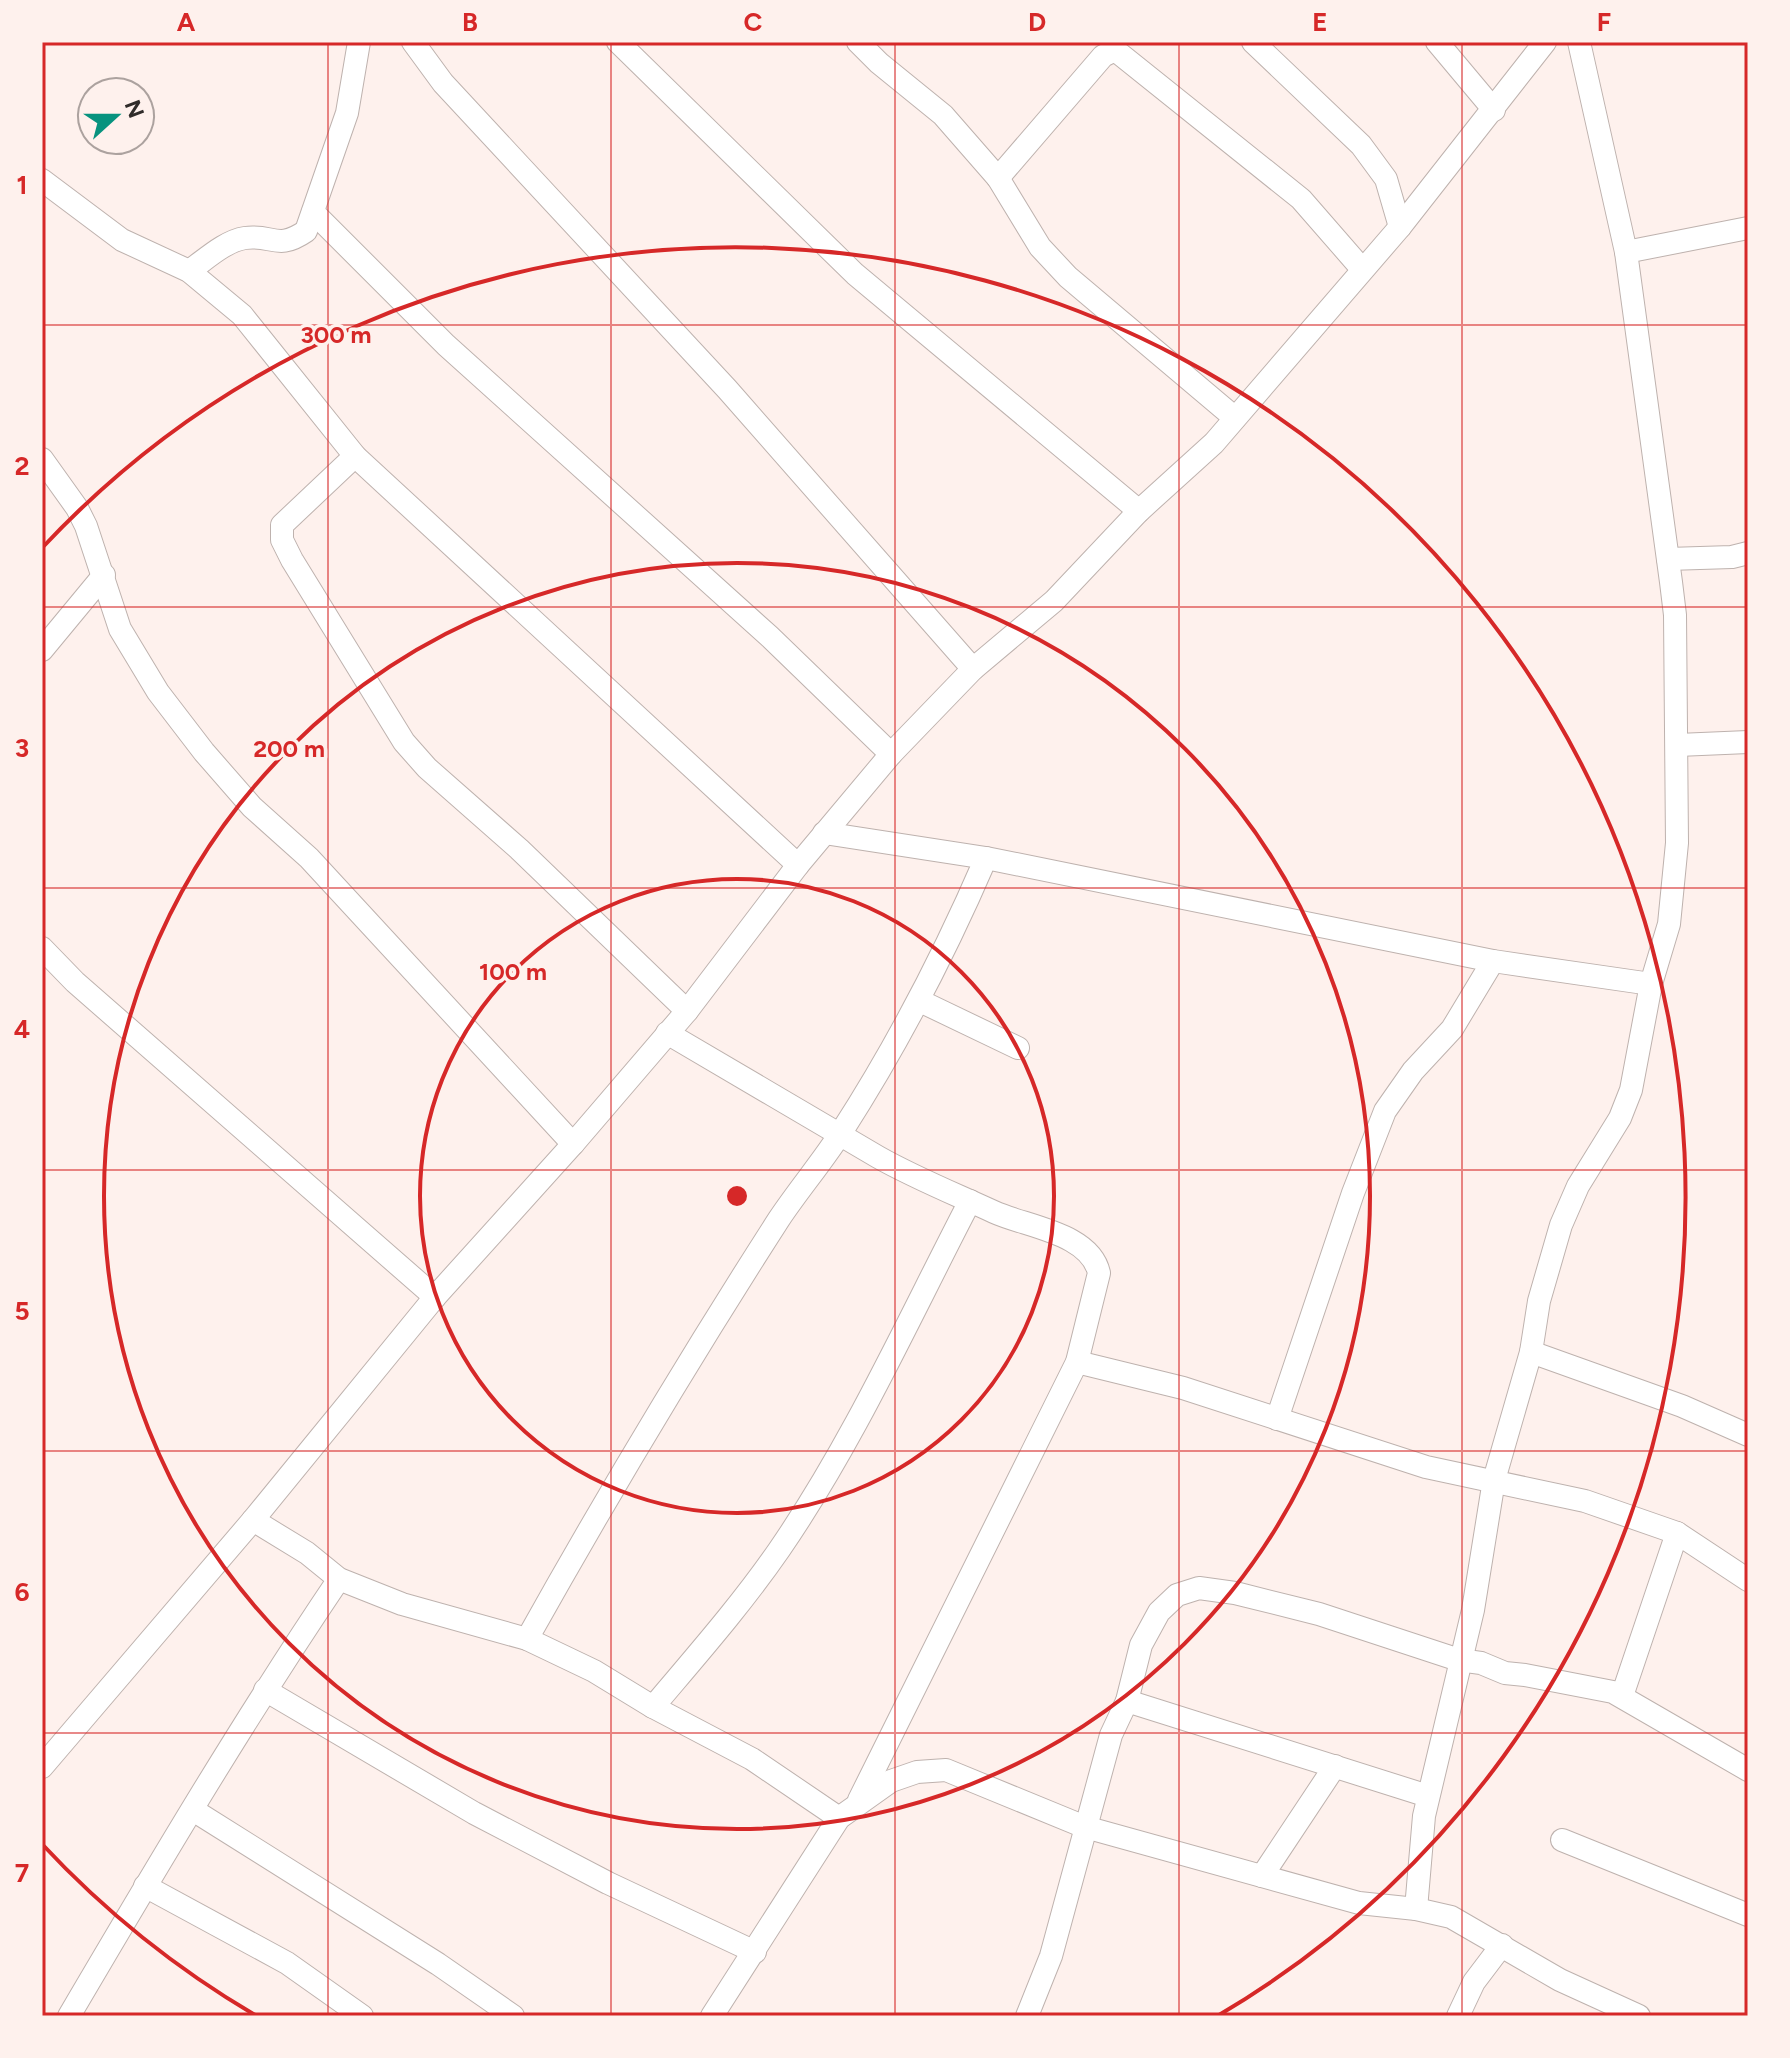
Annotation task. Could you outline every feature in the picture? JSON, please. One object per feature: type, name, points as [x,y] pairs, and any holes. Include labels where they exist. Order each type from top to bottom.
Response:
[{"type":"street","points":[[189,271],[235,241],[246,238],[287,242],[306,231],[347,113],[359,42]]},
{"type":"street","points":[[413,42],[443,83],[727,389],[973,669]]},
{"type":"street","points":[[618,42],[855,274],[1139,511]]},
{"type":"street","points":[[858,42],[943,115],[998,178],[1040,247],[1068,277],[1235,418]]},
{"type":"street","points":[[1253,42],[1279,52],[1374,161],[1394,197],[1400,227]]},
{"type":"street","points":[[1437,42],[1494,110]]},
{"type":"street","points":[[42,1767],[253,1520],[435,1297],[687,1011],[798,865],[891,754],[973,669],[1054,601],[1139,511],[1214,443],[1400,227],[1545,42]]},
{"type":"street","points":[[1416,1909],[1428,1796],[1482,1564],[1487,1511],[1494,1480],[1531,1352],[1539,1301],[1561,1225],[1578,1186],[1620,1118],[1631,1090],[1651,984],[1669,924],[1677,843],[1675,615],[1626,252],[1579,42]]},
{"type":"street","points":[[998,178],[1103,56],[1115,50],[1301,199],[1362,269]]},
{"type":"street","points":[[42,180],[122,240],[189,271],[242,315],[355,456],[798,865]]},
{"type":"street","points":[[313,212],[446,345],[769,636],[891,754]]},
{"type":"street","points":[[1626,252],[1748,228]]},
{"type":"street","points":[[355,456],[282,525],[282,540],[292,560],[404,742],[427,768],[519,849],[687,1011]]},
{"type":"street","points":[[42,459],[77,508],[104,575],[120,629],[141,667],[204,752],[252,807],[309,858],[573,1144]]},
{"type":"street","points":[[1668,559],[1732,557],[1748,553]]},
{"type":"street","points":[[42,650],[104,575]]},
{"type":"street","points":[[1678,745],[1748,742]]},
{"type":"street","points":[[824,833],[986,858],[1493,961],[1651,984]]},
{"type":"street","points":[[527,1639],[675,1384],[781,1216],[840,1134],[920,1001],[986,858]]},
{"type":"street","points":[[42,948],[75,982],[435,1297]]},
{"type":"street","points":[[1277,1419],[1353,1193],[1385,1111],[1413,1071],[1452,1029],[1493,961]]},
{"type":"street","points":[[920,1001],[1018,1048]]},
{"type":"street","points":[[667,1033],[879,1157],[970,1201],[1072,1241],[1096,1259],[1099,1273],[1077,1362],[859,1802]]},
{"type":"street","points":[[653,1707],[779,1550],[848,1435],[970,1201]]},
{"type":"street","points":[[1531,1352],[1682,1406],[1748,1435]]},
{"type":"street","points":[[1077,1362],[1183,1388],[1426,1467],[1585,1501],[1677,1533],[1748,1580]]},
{"type":"street","points":[[253,1520],[307,1553],[339,1579],[402,1604],[527,1639],[594,1671],[653,1707],[752,1759],[839,1818]]},
{"type":"street","points":[[1622,1696],[1677,1533]]},
{"type":"street","points":[[69,2016],[265,1690],[339,1579]]},
{"type":"street","points":[[1027,2016],[1051,1956],[1111,1735],[1127,1701],[1141,1645],[1159,1612],[1177,1595],[1199,1588],[1235,1593],[1319,1614],[1505,1673],[1540,1677],[1622,1696],[1748,1770]]},
{"type":"street","points":[[265,1690],[474,1813],[608,1883],[755,1952]]},
{"type":"street","points":[[1127,1701],[1428,1796]]},
{"type":"street","points":[[1262,1876],[1335,1766]]},
{"type":"street","points":[[712,2016],[839,1818],[891,1781],[917,1772],[946,1770],[1085,1827],[1359,1903],[1416,1909],[1451,1917],[1560,1980],[1639,2016]]},
{"type":"street","points":[[193,1810],[438,1964],[513,2016]]},
{"type":"street","points":[[1562,1840],[1748,1915]]},
{"type":"street","points":[[145,1886],[287,1963],[362,2016]]},
{"type":"street","points":[[1458,2016],[1474,1982],[1502,1945]]}]
